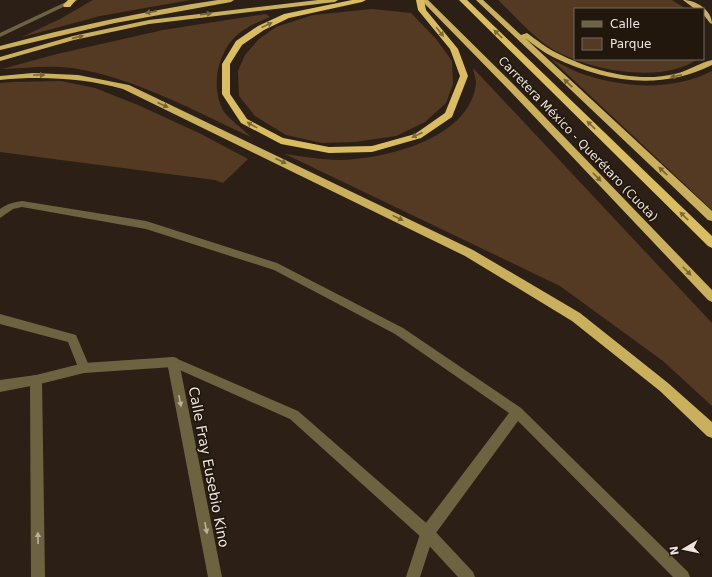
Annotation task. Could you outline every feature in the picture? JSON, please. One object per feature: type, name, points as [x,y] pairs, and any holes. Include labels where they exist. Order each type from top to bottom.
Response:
[{"type":"highway","points":[[0,48],[152,12],[231,0]]},
{"type":"highway","points":[[0,59],[73,38],[150,22],[335,0]]},
{"type":"highway","points":[[362,0],[287,16],[262,28],[240,43],[226,64],[226,94],[244,121],[282,142],[329,150],[372,149],[418,136],[449,115],[464,76],[454,49],[422,10],[420,0]]},
{"type":"highway","name":"Carretera México - Querétaro (Cuota)","points":[[424,0],[512,88],[712,297]]},
{"type":"highway","points":[[686,0],[698,8]]},
{"type":"highway","name":"Carretera México - Querétaro (Cuota)","points":[[464,1],[712,243]]},
{"type":"highway","points":[[481,1],[712,217]]},
{"type":"highway","points":[[704,12],[712,22]]},
{"type":"highway","points":[[498,18],[554,54],[580,66],[618,77],[662,79],[698,71],[712,62]]},
{"type":"highway","points":[[0,78],[26,75],[64,75],[97,79],[126,87],[469,253],[576,317],[664,387],[712,431]]},
{"type":"street","points":[[0,35],[71,2]]},
{"type":"street","points":[[0,214],[5,209],[13,205],[22,204],[146,225],[277,267],[399,331],[517,412],[682,577]]},
{"type":"street","points":[[0,319],[72,338],[84,368]]},
{"type":"street","points":[[0,386],[36,380],[84,368],[173,362],[294,415],[427,533],[468,577]]},
{"type":"street","name":"Calle Fray Eusebio Kino","points":[[173,362],[215,577]]},
{"type":"street","points":[[36,380],[38,577]]},
{"type":"street","points":[[413,577],[427,533],[517,412]]},
{"type":"green space","points":[[93,0],[190,0],[100,16],[22,37],[60,19]]},
{"type":"green space","points":[[498,0],[672,0],[684,8],[574,8],[574,59],[549,47]]},
{"type":"green space","points":[[372,9],[411,13],[436,39],[452,61],[453,84],[446,103],[425,122],[396,136],[355,142],[322,143],[286,135],[255,116],[239,96],[238,71],[245,55],[259,39],[276,27],[313,15]]},
{"type":"green space","points":[[266,14],[270,17],[244,30],[230,42],[220,61],[218,71],[217,92],[224,112],[251,137],[163,96],[95,72],[55,67],[2,69],[57,54],[163,30]]},
{"type":"green space","points":[[550,58],[577,72],[610,82],[628,84],[663,85],[696,78],[712,71],[712,210]]},
{"type":"green space","points":[[577,60],[696,60],[682,67],[644,73],[602,68]]},
{"type":"green space","points":[[473,68],[712,323],[712,406],[663,361],[560,286],[285,154],[329,160],[346,160],[391,153],[429,139],[447,129],[461,116],[471,101],[476,83]]},
{"type":"green space","points":[[61,81],[95,88],[138,105],[201,134],[248,159],[223,183],[215,180],[0,152],[0,83]]}]
